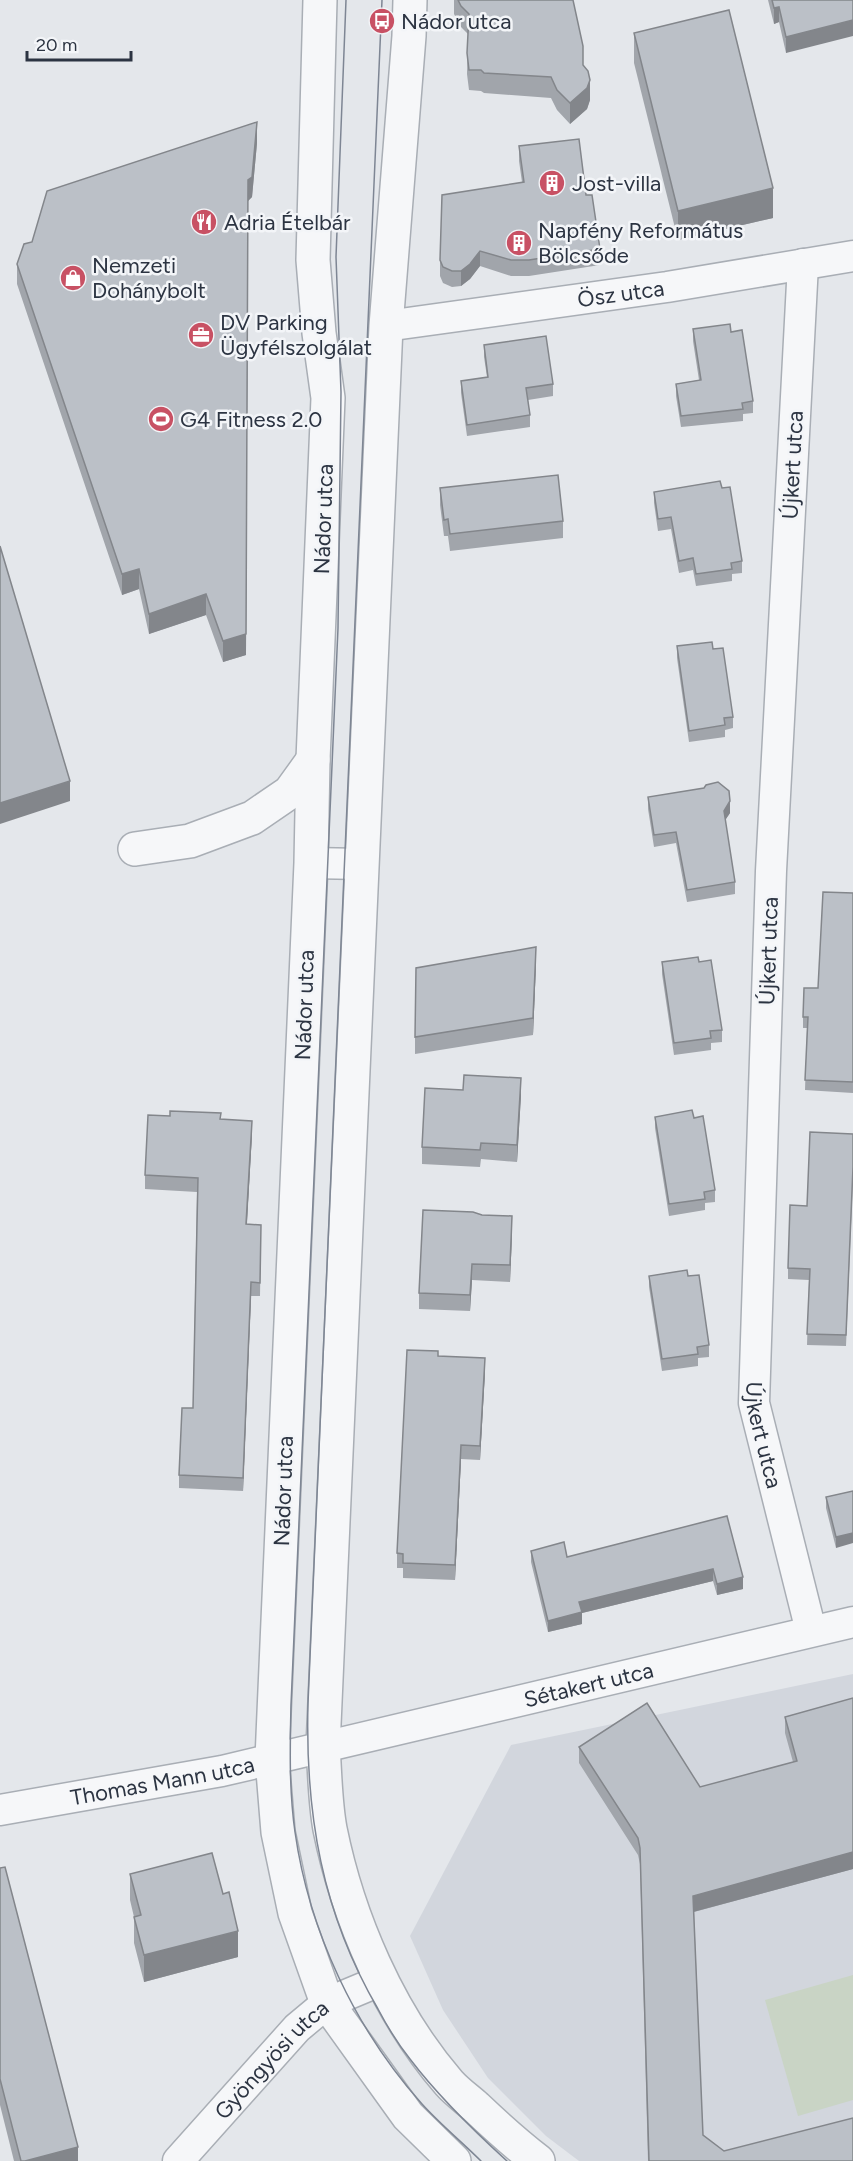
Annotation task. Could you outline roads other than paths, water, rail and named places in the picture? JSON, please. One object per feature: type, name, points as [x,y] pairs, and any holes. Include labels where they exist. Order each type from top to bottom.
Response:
[{"type":"street","name":"Nádor utca","points":[[320,0],[313,260],[319,333],[328,398],[311,863],[272,1759],[278,1833],[295,1913],[327,2003]]},
{"type":"street","points":[[410,0],[387,326],[323,1747],[330,1827],[348,1898],[381,1980],[422,2048],[450,2084],[512,2141],[538,2161]]},
{"type":"street","name":"Ösz utca","points":[[387,326],[667,287],[853,256]]},
{"type":"street","name":"Újkert utca","points":[[803,264],[771,871],[754,1403],[811,1631]]},
{"type":"street","points":[[135,849],[190,841],[252,818],[290,792],[313,760]]},
{"type":"street","points":[[311,863],[362,864]]},
{"type":"street","name":"Sétakert utca","points":[[323,1747],[853,1622]]},
{"type":"street","name":"Thomas Mann utca","points":[[0,1810],[222,1771],[323,1747]]},
{"type":"street","name":"Gyöngyösi utca","points":[[178,2161],[297,2028],[327,2003],[381,1980]]},
{"type":"street","points":[[327,2003],[408,2116],[454,2161]]},
{"type":"tram line","points":[[346,0],[336,257],[341,392],[338,628],[291,1705],[292,1800],[295,1832],[311,1906],[324,1942],[356,2011],[376,2044],[422,2104],[481,2161]]},
{"type":"tram line","points":[[382,0],[308,1703],[310,1784],[314,1823],[330,1899],[359,1973],[393,2035],[421,2073],[456,2112],[507,2161]]},
{"type":"place","name":"Nádor utca","points":[[382,21]]},
{"type":"place","name":"Jost-villa","points":[[552,183]]},
{"type":"place","name":"Adria Ételbár","points":[[204,222]]},
{"type":"place","name":"Napfény Református Bölcsőde","points":[[519,243]]},
{"type":"place","name":"Nemzeti Dohánybolt","points":[[73,278]]},
{"type":"place","name":"DV Parking Ügyfélszolgálat","points":[[201,335]]},
{"type":"place","name":"G4 Fitness 2.0","points":[[161,419]]}]
